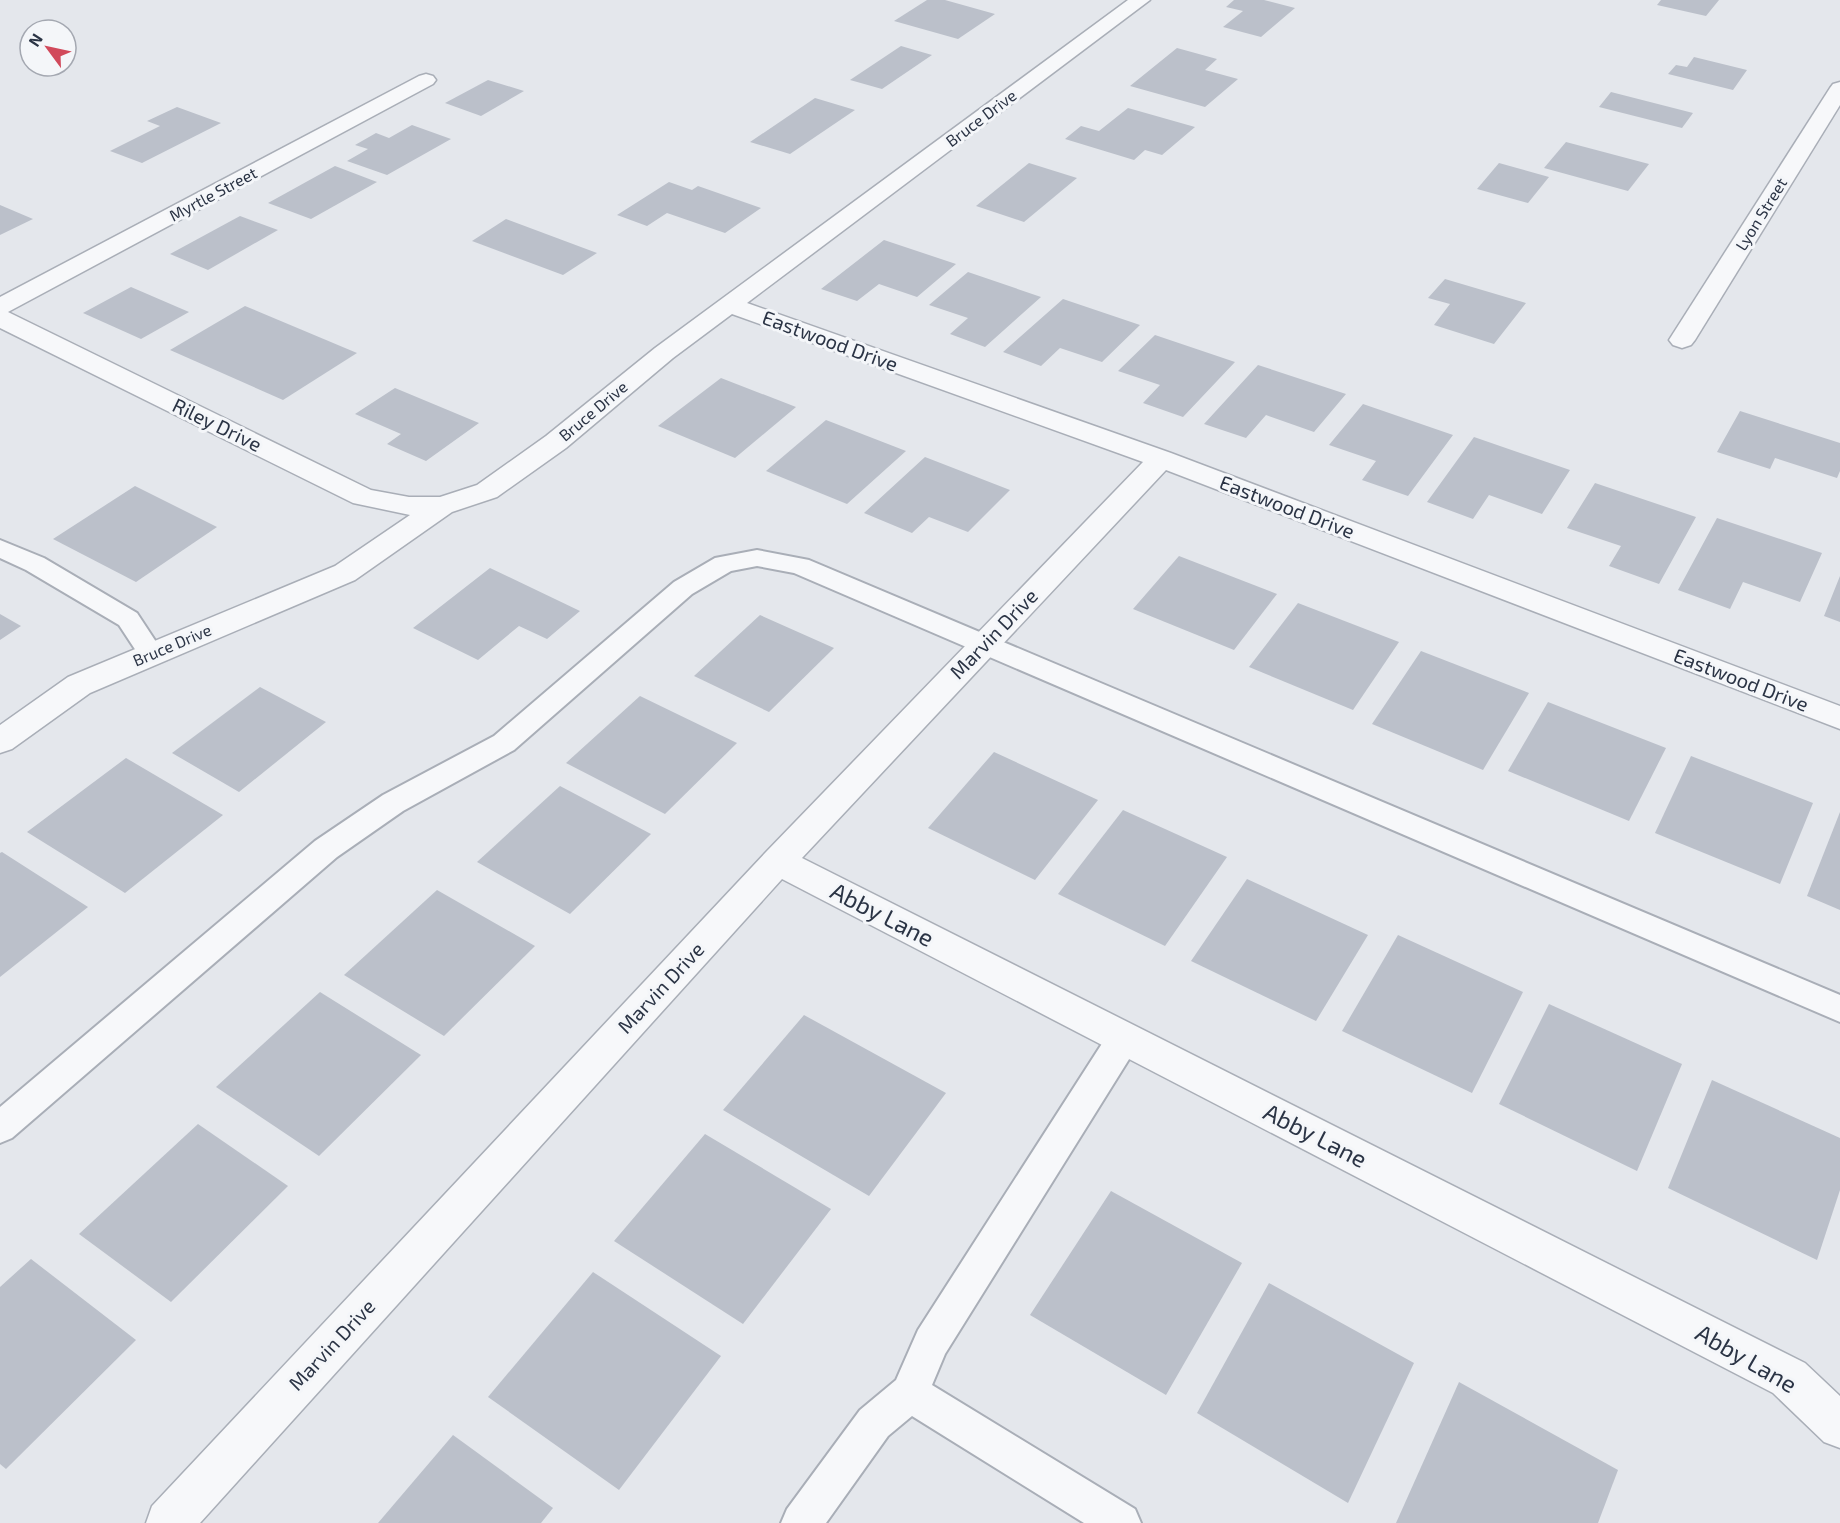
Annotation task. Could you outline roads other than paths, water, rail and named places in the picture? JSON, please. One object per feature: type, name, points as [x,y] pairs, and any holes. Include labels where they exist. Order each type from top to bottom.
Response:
[{"type":"street","name":"Bruce Drive","points":[[0,741],[79,685],[345,573],[442,506],[487,491],[556,442],[664,353],[1140,0]]},
{"type":"street","name":"Myrtle Street","points":[[0,307],[426,80]]},
{"type":"street","name":"Lyon Street","points":[[1682,340],[1840,88]]},
{"type":"street","name":"Eastwood Drive","points":[[730,305],[1161,459],[1840,718]]},
{"type":"street","name":"Riley Drive","points":[[0,318],[363,497],[409,506],[442,506]]},
{"type":"street","name":"Marvin Drive","points":[[169,1523],[778,861],[1161,459]]},
{"type":"street","name":"Abby Lane","points":[[778,861],[1789,1378],[1840,1426]]},
{"type":"lane","points":[[0,548],[35,564],[128,620],[151,654]]},
{"type":"lane","points":[[0,1128],[326,849],[393,802],[504,743],[683,588],[724,564],[758,558],[800,566],[1840,1008]]},
{"type":"lane","points":[[801,1523],[874,1423],[910,1393],[931,1343],[1124,1038]]},
{"type":"lane","points":[[910,1393],[1121,1523]]}]
